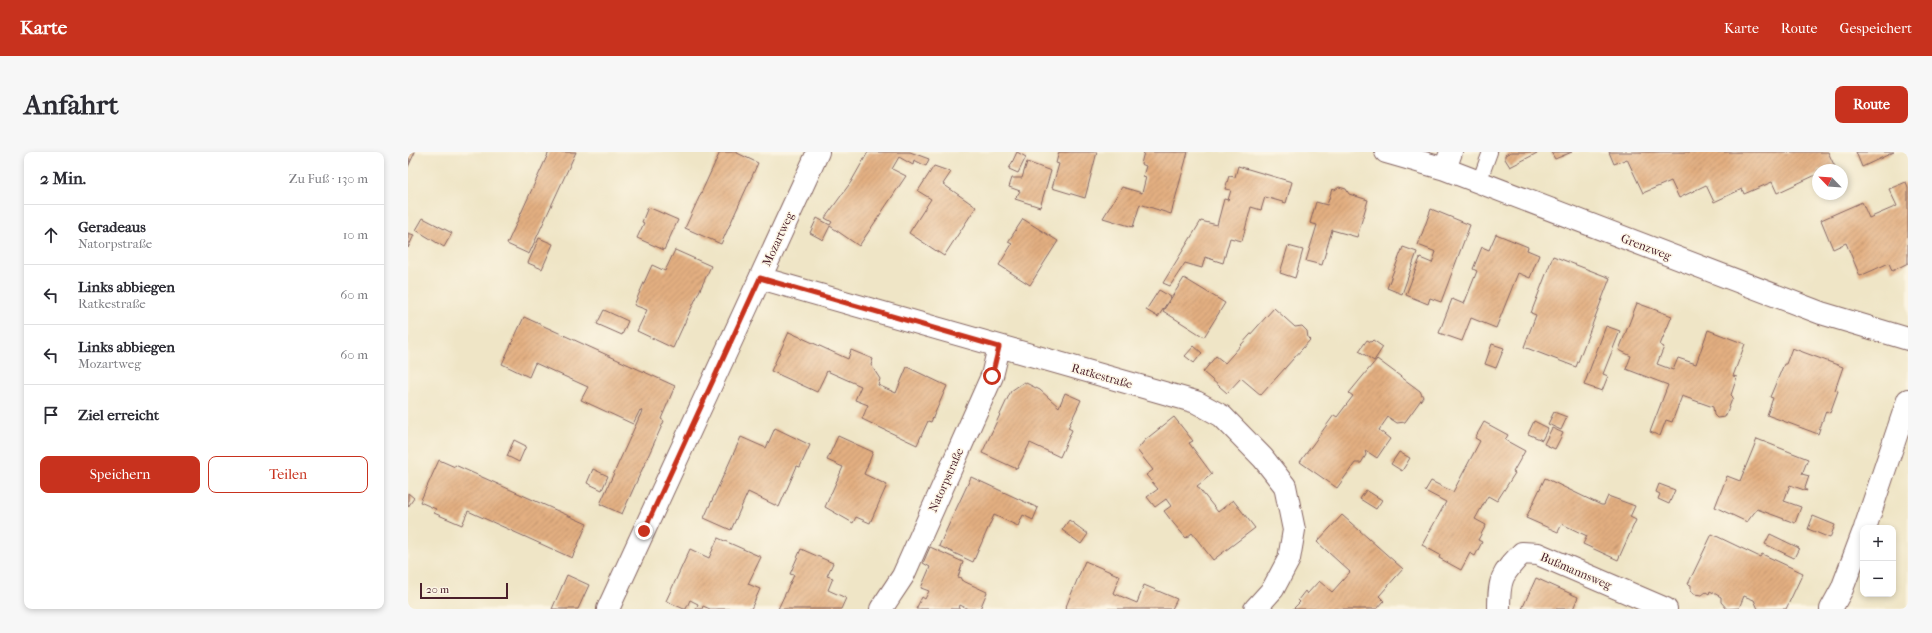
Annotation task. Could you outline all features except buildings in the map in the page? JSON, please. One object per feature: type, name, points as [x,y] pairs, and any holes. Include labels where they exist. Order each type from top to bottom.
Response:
[{"type":"street","name":"Mozartweg","points":[[608,609],[818,152]]},
{"type":"street","name":"Grenzweg","points":[[1386,152],[1448,161],[1479,182],[1822,314],[1908,339]]},
{"type":"street","name":"Ratkestraße","points":[[760,278],[1196,402],[1222,416],[1263,458],[1285,486],[1294,530],[1289,559],[1273,589],[1255,609]]},
{"type":"street","name":"Natorpstraße","points":[[881,609],[903,576],[992,376],[999,347]]},
{"type":"street","points":[[1866,525],[1908,400]]},
{"type":"street","points":[[1831,609],[1842,589],[1860,541]]},
{"type":"street","name":"Bußmannsweg","points":[[1499,609],[1499,589],[1505,570],[1522,553],[1538,554],[1666,609]]},
{"type":"lane","points":[[1479,182],[1490,152]]},
{"type":"route","points":[[644,531],[760,278],[999,347],[992,376]]}]
